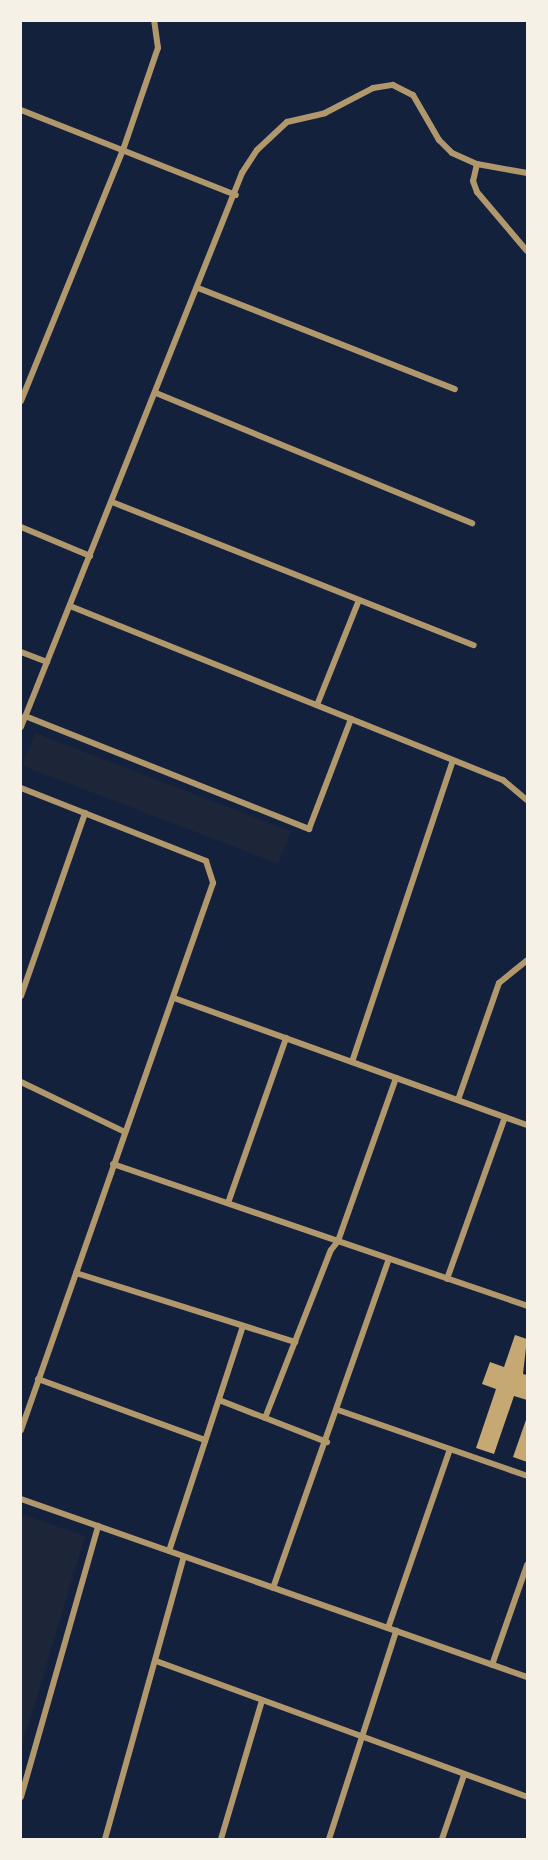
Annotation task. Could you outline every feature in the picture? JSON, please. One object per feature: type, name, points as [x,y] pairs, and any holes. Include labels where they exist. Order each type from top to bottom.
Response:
[{"type":"street","points":[[21,401],[123,150],[158,48],[154,21]]},
{"type":"street","points":[[21,726],[249,161],[276,130],[299,117],[337,108],[379,85],[407,90],[445,147],[477,164],[527,173]]},
{"type":"street","points":[[21,110],[236,195]]},
{"type":"street","points":[[477,164],[473,181],[477,192],[527,251]]},
{"type":"street","points":[[198,288],[455,389]]},
{"type":"street","points":[[156,393],[472,523]]},
{"type":"street","points":[[112,502],[474,645]]},
{"type":"street","points":[[21,527],[90,556]]},
{"type":"street","points":[[318,705],[359,600]]},
{"type":"street","points":[[70,606],[503,780],[527,800]]},
{"type":"street","points":[[21,652],[47,662]]},
{"type":"street","points":[[25,716],[309,830],[351,719]]},
{"type":"street","points":[[352,1062],[453,760]]},
{"type":"street","points":[[21,788],[206,861],[213,883],[21,1430]]},
{"type":"street","points":[[21,996],[85,813]]},
{"type":"street","points":[[458,1100],[500,983],[527,960]]},
{"type":"street","points":[[174,998],[527,1125]]},
{"type":"street","points":[[228,1203],[286,1038]]},
{"type":"street","points":[[266,1418],[338,1241],[396,1078]]},
{"type":"street","points":[[21,1082],[124,1132]]},
{"type":"street","points":[[447,1279],[505,1118]]},
{"type":"street","points":[[113,1164],[527,1306]]},
{"type":"street","points":[[273,1588],[327,1442],[389,1258]]},
{"type":"street","points":[[76,1273],[295,1342]]},
{"type":"street","points":[[169,1551],[243,1326]]},
{"type":"street","points":[[38,1379],[206,1440]]},
{"type":"street","points":[[219,1400],[327,1442]]},
{"type":"street","points":[[338,1410],[527,1476]]},
{"type":"street","points":[[388,1628],[450,1449]]},
{"type":"street","points":[[21,1499],[527,1677]]},
{"type":"street","points":[[21,1797],[98,1526]]},
{"type":"street","points":[[105,1839],[184,1557]]},
{"type":"street","points":[[492,1665],[527,1565]]},
{"type":"street","points":[[329,1839],[396,1631]]},
{"type":"street","points":[[156,1661],[360,1738],[527,1797]]},
{"type":"street","points":[[221,1839],[262,1701]]},
{"type":"street","points":[[442,1839],[464,1775]]},
{"type":"shaded area","points":[[35,733],[291,831],[278,864],[22,766]]},
{"type":"shaded area","points":[[21,1514],[85,1536],[21,1750]]},
{"type":"building","points":[[515,1335],[527,1339],[523,1374],[527,1375],[527,1400],[514,1396],[494,1454],[476,1448],[496,1389],[482,1384],[490,1362],[504,1367]]},
{"type":"building","points":[[527,1417],[527,1462],[513,1457]]}]
